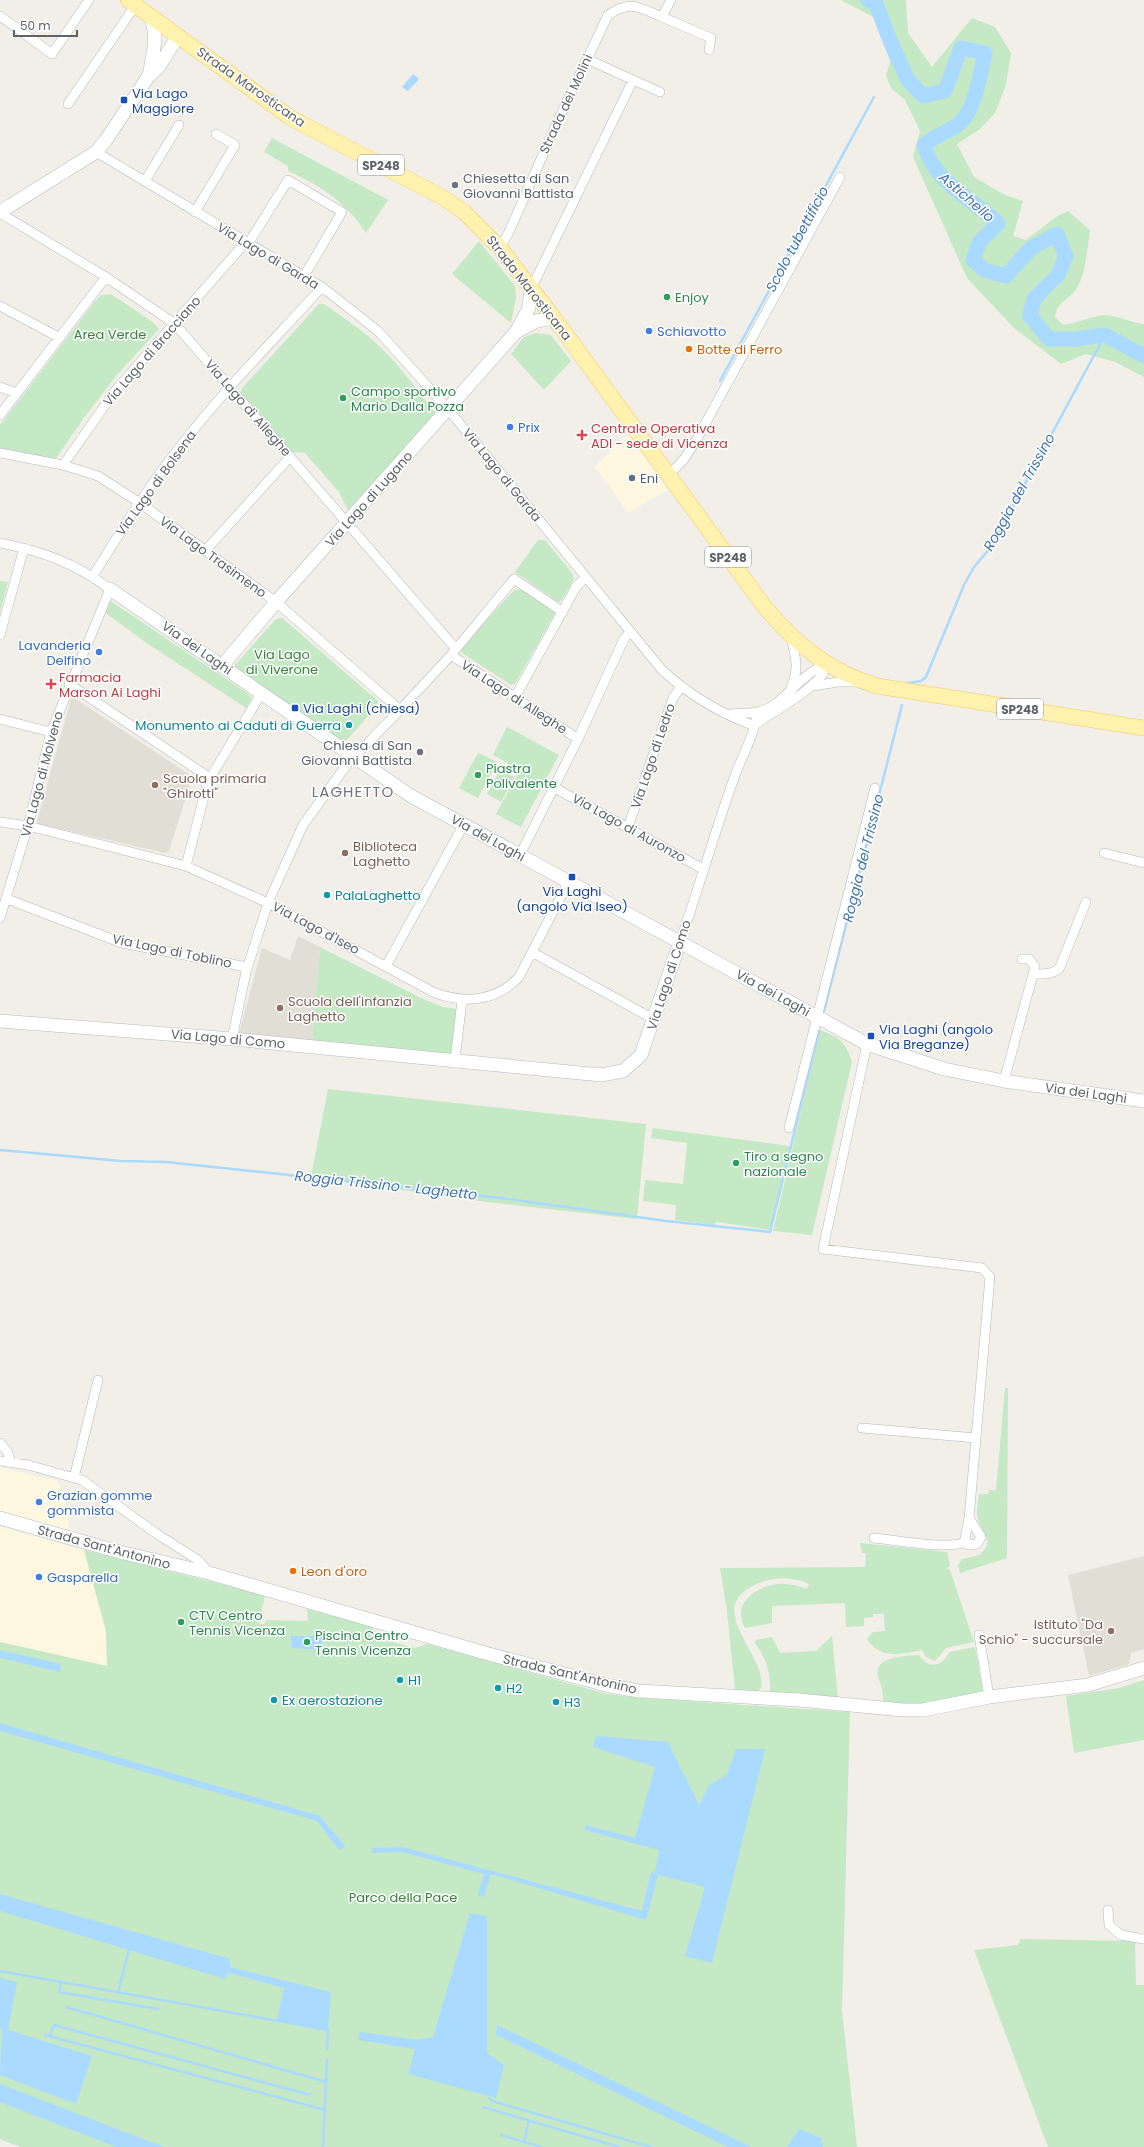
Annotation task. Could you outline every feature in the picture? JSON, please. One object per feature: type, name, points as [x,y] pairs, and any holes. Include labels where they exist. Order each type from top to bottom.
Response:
[{"type":"main road","name":"Strada Marosticana","points":[[134,2],[151,17],[291,118],[457,206],[500,248],[554,318],[764,606],[791,637],[810,653],[827,664],[865,682],[896,690],[1144,728]]},
{"type":"street","points":[[0,16],[52,54],[90,0]]},
{"type":"street","points":[[662,17],[671,0]]},
{"type":"street","points":[[68,104],[134,2]]},
{"type":"street","name":"Strada dei Molini","points":[[500,248],[509,232],[586,59],[608,15],[620,6],[632,4],[711,38],[709,50]]},
{"type":"street","points":[[148,77],[156,47],[156,33],[151,17]]},
{"type":"street","points":[[0,213],[96,152],[148,77],[158,68],[178,36]]},
{"type":"street","points":[[586,59],[660,92]]},
{"type":"street","points":[[531,289],[633,80]]},
{"type":"street","points":[[145,180],[179,125]]},
{"type":"street","points":[[195,212],[235,145],[216,134]]},
{"type":"street","name":"Via Lago di Garda","points":[[96,152],[145,180],[247,244],[322,287],[378,331],[448,409],[662,670],[681,687],[699,700],[752,724],[757,723]]},
{"type":"street","points":[[668,476],[684,458],[698,437],[840,177]]},
{"type":"street","name":"Via Lago di Bracciano","points":[[63,465],[114,391],[247,244],[288,180],[342,212],[304,276]]},
{"type":"street","name":"Via Lago di Alleghe","points":[[0,213],[106,277],[175,324],[348,522],[453,652],[515,697],[578,739]]},
{"type":"street","points":[[0,415],[106,277]]},
{"type":"street","name":"Via Lago di Bolsena","points":[[92,576],[178,448],[230,388],[322,287]]},
{"type":"street","name":"Via Lago di Lugano","points":[[222,666],[276,602],[516,332],[528,308],[531,289]]},
{"type":"street","points":[[0,306],[60,338]]},
{"type":"street","name":"Via Lago di Lugano","points":[[516,332],[536,321],[554,318]]},
{"type":"street","points":[[0,387],[16,393]]},
{"type":"street","name":"Via Lago Trasimeno","points":[[0,453],[63,465],[98,476],[140,503],[276,602],[400,710]]},
{"type":"street","points":[[205,551],[290,457]]},
{"type":"street","name":"Via dei Laghi","points":[[0,543],[24,548],[60,559],[92,576],[411,796],[867,1044],[944,1069],[1004,1081],[1144,1101]]},
{"type":"street","points":[[0,635],[24,548]]},
{"type":"street","points":[[515,697],[576,588],[586,577]]},
{"type":"street","points":[[232,1038],[247,967],[268,903],[303,826],[353,757],[400,710],[453,652],[514,579],[563,612]]},
{"type":"street","name":"Via Lago di Molveno","points":[[0,918],[28,826],[51,732],[69,684],[110,589]]},
{"type":"street","points":[[520,855],[578,739],[624,639],[630,632]]},
{"type":"street","points":[[791,637],[796,660],[796,675],[791,688]]},
{"type":"street","points":[[753,712],[757,723],[813,686],[826,672],[827,664]]},
{"type":"street","name":"Via Lago di Garda","points":[[730,714],[753,712],[772,706],[817,667],[827,664]]},
{"type":"street","points":[[813,686],[838,682],[865,682]]},
{"type":"street","points":[[69,684],[209,781]]},
{"type":"street","name":"Via Lago di Ledro","points":[[628,827],[674,698],[681,687]]},
{"type":"street","points":[[186,866],[209,781],[249,713],[262,694]]},
{"type":"street","points":[[0,719],[51,732]]},
{"type":"street","name":"Via Lago di Como","points":[[0,1021],[232,1038],[601,1075],[623,1071],[641,1056],[655,1020],[719,819],[746,746],[757,723]]},
{"type":"street","name":"Via Lago di Auronzo","points":[[553,787],[704,869]]},
{"type":"street","points":[[789,1128],[875,788]]},
{"type":"street","name":"Via Lago d'Iseo","points":[[0,822],[28,826],[186,866],[268,903],[433,992],[462,1000],[486,998],[510,988],[519,977],[569,881]]},
{"type":"street","points":[[386,966],[464,824]]},
{"type":"street","points":[[1104,853],[1144,863]]},
{"type":"street","name":"Via Lago di Toblino","points":[[7,899],[122,943],[247,967]]},
{"type":"street","points":[[1033,974],[1051,973],[1057,971],[1060,967],[1086,902]]},
{"type":"street","points":[[532,952],[655,1020]]},
{"type":"street","points":[[1004,1081],[1035,967],[1029,959],[1022,960]]},
{"type":"street","points":[[455,1060],[462,1000]]},
{"type":"street","points":[[867,1044],[823,1249],[840,1253],[982,1268],[990,1277],[969,1518],[965,1542]]},
{"type":"street","points":[[74,1478],[98,1380]]},
{"type":"street","points":[[862,1428],[976,1438]]},
{"type":"street","points":[[0,1443],[7,1451],[11,1462]]},
{"type":"street","name":"Strada Sant'Antonino","points":[[0,1461],[11,1462],[82,1480],[157,1534],[198,1560],[209,1573]]},
{"type":"street","name":"Strada Sant'Antonino","points":[[0,1518],[116,1551],[209,1573],[485,1653],[626,1689],[800,1700],[903,1710],[923,1710],[989,1697],[1088,1685],[1144,1668]]},
{"type":"street","points":[[874,1538],[944,1544],[960,1544],[965,1542],[968,1544],[977,1544],[980,1537],[969,1518]]},
{"type":"street","points":[[979,1634],[989,1697]]},
{"type":"street","points":[[1108,1910],[1109,1926],[1121,1936],[1144,1939]]},
{"type":"shaded area","name":"Eni","points":[[628,433],[668,490],[628,513],[595,467]]},
{"type":"shaded area","points":[[74,698],[190,775],[191,781],[169,851],[165,853],[39,824],[37,821],[71,699]]},
{"type":"shaded area","name":"Scuola dell'infanzia Laghetto","points":[[298,936],[320,947],[312,1043],[238,1037],[262,948],[290,960]]},
{"type":"shaded area","points":[[0,1467],[58,1481],[68,1511],[69,1535],[0,1514]]},
{"type":"shaded area","points":[[0,1527],[84,1550],[106,1631],[107,1666],[0,1642]]},
{"type":"shaded area","name":"Istituto \"Da Schio\" - succursale","points":[[1144,1556],[1144,1649],[1131,1653],[1129,1664],[1089,1676],[1068,1575]]},
{"type":"green space","points":[[841,0],[906,0],[908,33],[932,67],[972,18],[995,27],[1011,53],[1006,85],[995,113],[980,129],[957,144],[974,177],[1005,195],[1023,201],[1013,236],[1026,240],[1056,217],[1068,211],[1090,230],[1086,260],[1080,282],[1074,292],[1061,303],[1056,311],[1055,317],[1063,325],[1103,315],[1144,324],[1144,377],[1115,362],[1086,354],[1061,364],[1014,328],[967,278],[913,157],[920,131],[905,100],[891,88],[886,76],[890,62],[877,19]]},
{"type":"green space","points":[[272,138],[388,200],[366,233],[359,222],[332,196],[311,182],[288,171],[288,166],[264,152]]},
{"type":"green space","points":[[479,241],[515,286],[516,298],[511,323],[452,274]]},
{"type":"green space","name":"Area Verde","points":[[111,294],[154,323],[159,329],[116,376],[86,415],[54,461],[35,458],[0,448],[0,425],[96,300],[101,295]]},
{"type":"green space","points":[[319,304],[324,304],[368,336],[403,372],[437,415],[350,514],[339,492],[305,453],[291,452],[241,393],[242,388]]},
{"type":"green space","points":[[536,333],[551,335],[571,361],[544,390],[511,354],[524,337]]},
{"type":"green space","points":[[538,540],[545,540],[572,573],[574,579],[562,600],[558,602],[515,572]]},
{"type":"green space","points":[[0,581],[8,582],[0,612]]},
{"type":"green space","points":[[522,589],[555,613],[515,684],[511,685],[462,653],[461,648],[514,590]]},
{"type":"green space","points":[[109,600],[247,693],[252,698],[246,708],[148,644],[103,611]]},
{"type":"green space","name":"Via Lago di Viverone","points":[[282,618],[378,701],[377,706],[346,741],[343,742],[235,669],[235,665],[276,619]]},
{"type":"green space","points":[[507,727],[559,755],[521,827],[496,814],[520,770],[493,755]]},
{"type":"green space","name":"Piastra Polivalente","points":[[478,753],[497,762],[478,798],[459,788]]},
{"type":"green space","points":[[500,770],[514,777],[501,802],[487,794]]},
{"type":"green space","points":[[320,947],[423,999],[443,1007],[458,1009],[451,1054],[312,1043]]},
{"type":"green space","points":[[820,1030],[841,1041],[847,1049],[852,1062],[812,1235],[773,1231]]},
{"type":"green space","points":[[328,1089],[646,1124],[637,1219],[487,1202],[311,1177]]},
{"type":"green space","name":"Tiro a segno nazionale","points":[[653,1128],[790,1146],[770,1230],[716,1222],[715,1225],[675,1220],[676,1205],[643,1201],[645,1180],[683,1184],[687,1143],[651,1138]]},
{"type":"green space","points":[[1005,1388],[1008,1388],[1007,1558],[960,1573],[958,1565],[962,1559],[979,1555],[987,1545],[986,1537],[977,1513],[979,1494],[988,1494],[989,1490],[996,1490]]},
{"type":"green space","points":[[860,1543],[947,1552],[950,1566],[947,1568],[950,1570],[974,1642],[946,1648],[935,1661],[926,1657],[922,1650],[899,1654],[885,1653],[872,1646],[867,1639],[873,1632],[885,1631],[884,1614],[873,1614],[873,1617],[864,1618],[864,1626],[846,1627],[845,1603],[772,1606],[772,1623],[745,1628],[741,1619],[741,1611],[743,1604],[754,1593],[777,1584],[789,1584],[807,1589],[809,1584],[784,1578],[771,1579],[759,1583],[742,1593],[735,1605],[735,1618],[740,1632],[755,1661],[760,1675],[761,1688],[758,1691],[735,1690],[727,1611],[720,1568],[865,1567],[866,1553],[862,1553]]},
{"type":"green space","name":"Parco della Pace","points":[[84,1550],[265,1595],[259,1624],[264,1624],[267,1620],[308,1621],[307,1609],[370,1626],[382,1639],[415,1648],[427,1644],[607,1694],[641,1698],[850,1712],[842,2011],[857,2147],[20,2147],[0,2139],[0,1642],[107,1666],[106,1631]]},
{"type":"green space","points":[[832,1636],[838,1699],[770,1692],[770,1678],[767,1666],[755,1643],[756,1640],[772,1637],[780,1653],[816,1651]]},
{"type":"green space","points":[[975,1647],[983,1692],[924,1704],[883,1704],[883,1693],[878,1676],[880,1664],[892,1658],[919,1655],[927,1663],[935,1665],[943,1661],[949,1652]]},
{"type":"green space","points":[[1144,1680],[1144,1740],[1074,1753],[1066,1696],[1119,1688]]},
{"type":"green space","points":[[1020,1939],[1135,1941],[1136,1985],[1144,1985],[1144,2147],[1048,2147],[974,1950],[1018,1945]]},
{"type":"water","points":[[413,74],[419,79],[408,91],[402,87]]},
{"type":"water","name":"Piscina Centro Tennis Vicenza","points":[[291,1636],[323,1636],[322,1650],[291,1648]]},
{"type":"water","points":[[0,1650],[61,1664],[60,1672],[0,1658]]},
{"type":"water","points":[[0,1723],[320,1816],[345,1846],[339,1850],[317,1821],[0,1731]]},
{"type":"water","points":[[596,1736],[668,1742],[699,1805],[709,1785],[727,1775],[736,1749],[765,1749],[712,1963],[685,1956],[705,1887],[658,1875],[646,1920],[491,1874],[484,1897],[478,1895],[484,1874],[402,1852],[372,1853],[372,1848],[403,1847],[642,1911],[651,1872],[655,1873],[659,1850],[584,1830],[586,1825],[635,1838],[655,1767],[593,1747]]},
{"type":"water","points":[[0,1894],[230,1959],[230,1967],[331,1992],[328,2030],[277,2021],[284,1988],[228,1973],[225,1979],[0,1911]]},
{"type":"water","points":[[470,1913],[487,1916],[487,2053],[504,2065],[496,2098],[408,2074],[415,2049],[358,2040],[360,2032],[418,2040],[433,2037]]},
{"type":"water","points":[[0,1978],[17,1982],[8,2030],[92,2056],[76,2104],[0,2075],[2,2029],[0,2028]]},
{"type":"water","points":[[497,2025],[751,2147],[728,2147],[496,2035]]},
{"type":"water","points":[[0,2084],[164,2147],[116,2147],[0,2102]]},
{"type":"water","points":[[799,2129],[821,2138],[823,2147],[787,2147]]},
{"type":"waterway","name":"Astichello","points":[[868,0],[876,4],[891,43],[908,80],[923,96],[945,91],[961,48],[985,53],[976,93],[968,112],[956,126],[924,145],[929,158],[945,179],[955,189],[998,223],[979,243],[973,260],[984,270],[1006,276],[1031,248],[1057,234],[1066,256],[1058,275],[1034,299],[1030,316],[1049,339],[1075,339],[1105,335],[1144,356]]},
{"type":"waterway","name":"Scolo tubettificio","points":[[720,381],[874,97]]},
{"type":"waterway","name":"Roggia del Trissino","points":[[908,683],[921,681],[926,677],[964,585],[974,567],[991,547],[1105,335]]},
{"type":"waterway","name":"Roggia del Trissino","points":[[824,1011],[902,705]]},
{"type":"waterway","name":"Roggia Trissino - Laghetto","points":[[0,1150],[121,1161],[166,1162],[327,1179],[501,1198],[666,1221],[770,1232],[819,1031]]},
{"type":"waterway","points":[[118,1993],[129,1950]]},
{"type":"waterway","points":[[0,1971],[328,2030],[327,2049]]},
{"type":"waterway","points":[[61,1982],[59,1992],[158,2009]]},
{"type":"waterway","points":[[66,2007],[326,2082]]},
{"type":"waterway","points":[[50,2036],[54,2025],[310,2095]]},
{"type":"waterway","points":[[45,2035],[325,2110]]},
{"type":"waterway","points":[[323,2147],[327,2059]]},
{"type":"waterway","points":[[489,2098],[492,2101],[651,2147]]},
{"type":"waterway","points":[[483,2107],[619,2147]]},
{"type":"waterway","points":[[524,2142],[529,2121]]},
{"type":"waterway","points":[[501,2135],[541,2147]]},
{"type":"place","name":"Via Lago Maggiore","points":[[124,100]]},
{"type":"place","name":"Chiesetta di San Giovanni Battista","points":[[455,185]]},
{"type":"place","name":"Enjoy","points":[[667,297]]},
{"type":"place","name":"Schiavotto","points":[[649,331]]},
{"type":"place","name":"Botte di Ferro","points":[[689,349]]},
{"type":"place","name":"Campo sportivo Mario Dalla Pozza","points":[[343,398]]},
{"type":"place","name":"Prix","points":[[510,427]]},
{"type":"place","name":"Centrale Operativa ADI - sede di Vicenza","points":[[582,435]]},
{"type":"place","name":"Eni","points":[[632,478]]},
{"type":"place","name":"Lavanderia Delfino","points":[[99,652]]},
{"type":"place","name":"Farmacia Marson Ai Laghi","points":[[51,684]]},
{"type":"place","name":"Via Laghi (chiesa)","points":[[295,708]]},
{"type":"place","name":"Monumento ai Caduti di Guerra","points":[[349,725]]},
{"type":"place","name":"Chiesa di San Giovanni Battista","points":[[420,752]]},
{"type":"place","name":"Piastra Polivalente","points":[[478,775]]},
{"type":"place","name":"Scuola primaria \"Ghirotti\"","points":[[155,785]]},
{"type":"place","name":"Biblioteca Laghetto","points":[[345,853]]},
{"type":"place","name":"Via Laghi (angolo Via Iseo)","points":[[572,877]]},
{"type":"place","name":"PalaLaghetto","points":[[327,895]]},
{"type":"place","name":"Scuola dell'infanzia Laghetto","points":[[280,1008]]},
{"type":"place","name":"Via Laghi (angolo Via Breganze)","points":[[871,1036]]},
{"type":"place","name":"Tiro a segno nazionale","points":[[736,1163]]},
{"type":"place","name":"Grazian gomme gommista","points":[[39,1502]]},
{"type":"place","name":"Leon d'oro","points":[[293,1571]]},
{"type":"place","name":"Gasparella","points":[[39,1577]]},
{"type":"place","name":"CTV Centro Tennis Vicenza","points":[[181,1622]]},
{"type":"place","name":"Istituto \"Da Schio\" - succursale","points":[[1111,1631]]},
{"type":"place","name":"Piscina Centro Tennis Vicenza","points":[[307,1642]]},
{"type":"place","name":"H1","points":[[400,1680]]},
{"type":"place","name":"H2","points":[[498,1688]]},
{"type":"place","name":"Ex aerostazione","points":[[274,1700]]},
{"type":"place","name":"H3","points":[[556,1702]]},
{"type":"district","name":"LAGHETTO","points":[[353,791]]}]
